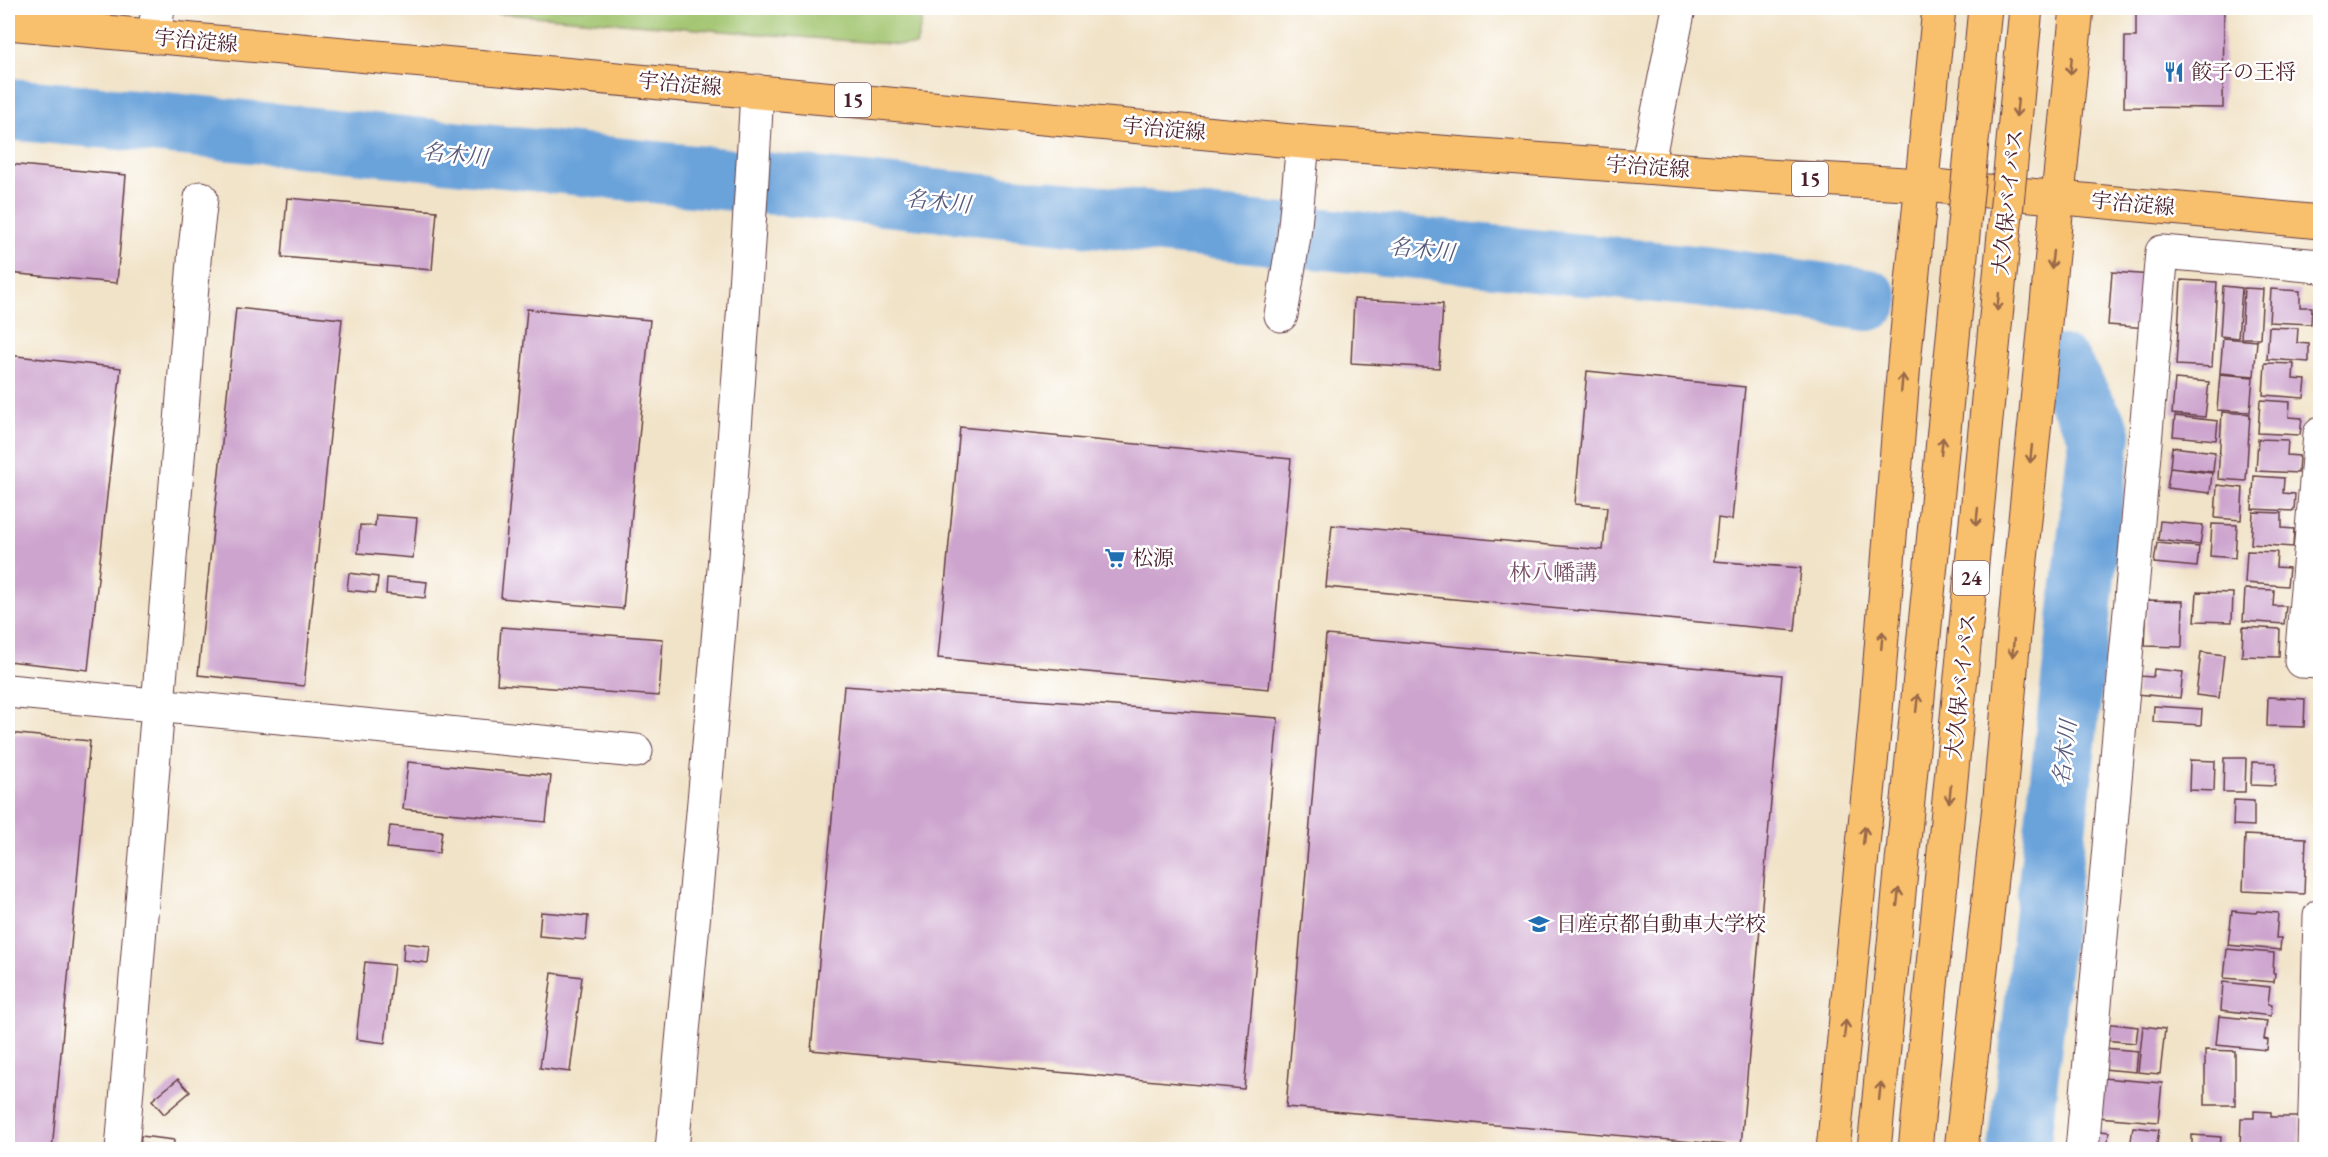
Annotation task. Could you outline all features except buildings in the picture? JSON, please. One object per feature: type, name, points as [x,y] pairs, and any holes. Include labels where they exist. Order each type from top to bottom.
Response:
[{"type":"main road","points":[[1833,1149],[1875,723],[1904,363],[1939,8]]},
{"type":"main road","name":"大久保バイパス","points":[[1874,1149],[1985,8]]},
{"type":"main road","name":"大久保バイパス","points":[[1916,1149],[2026,8]]},
{"type":"main road","points":[[1961,1149],[2000,797],[2018,590],[2077,8]]},
{"type":"main road","name":"宇治淀線","points":[[8,23],[156,22],[757,91],[1303,142],[1923,185],[2320,222]]},
{"type":"street","points":[[1647,167],[1679,8]]},
{"type":"street","points":[[672,1149],[708,758],[749,228],[757,91]]},
{"type":"street","points":[[1281,315],[1294,236],[1303,142]]},
{"type":"street","points":[[122,1149],[201,198]]},
{"type":"street","points":[[2082,1149],[2162,252],[2320,266]]},
{"type":"street","points":[[2320,434],[2301,661],[2320,662]]},
{"type":"street","points":[[8,691],[636,751]]},
{"type":"street","points":[[2314,1149],[2320,916]]},
{"type":"green space","points":[[481,8],[925,8],[916,46],[480,12]]},
{"type":"waterway","name":"名木川","points":[[8,109],[1704,277],[1868,300]]},
{"type":"waterway","name":"名木川","points":[[2019,1150],[2100,434],[2061,366]]},
{"type":"place","name":"餃子の王将","points":[[2174,72]]},
{"type":"place","name":"松源","points":[[1115,558]]},
{"type":"place","name":"日産京都自動車大学校","points":[[1539,924]]},
{"type":"district","name":"林八幡講","points":[[1553,572]]}]
